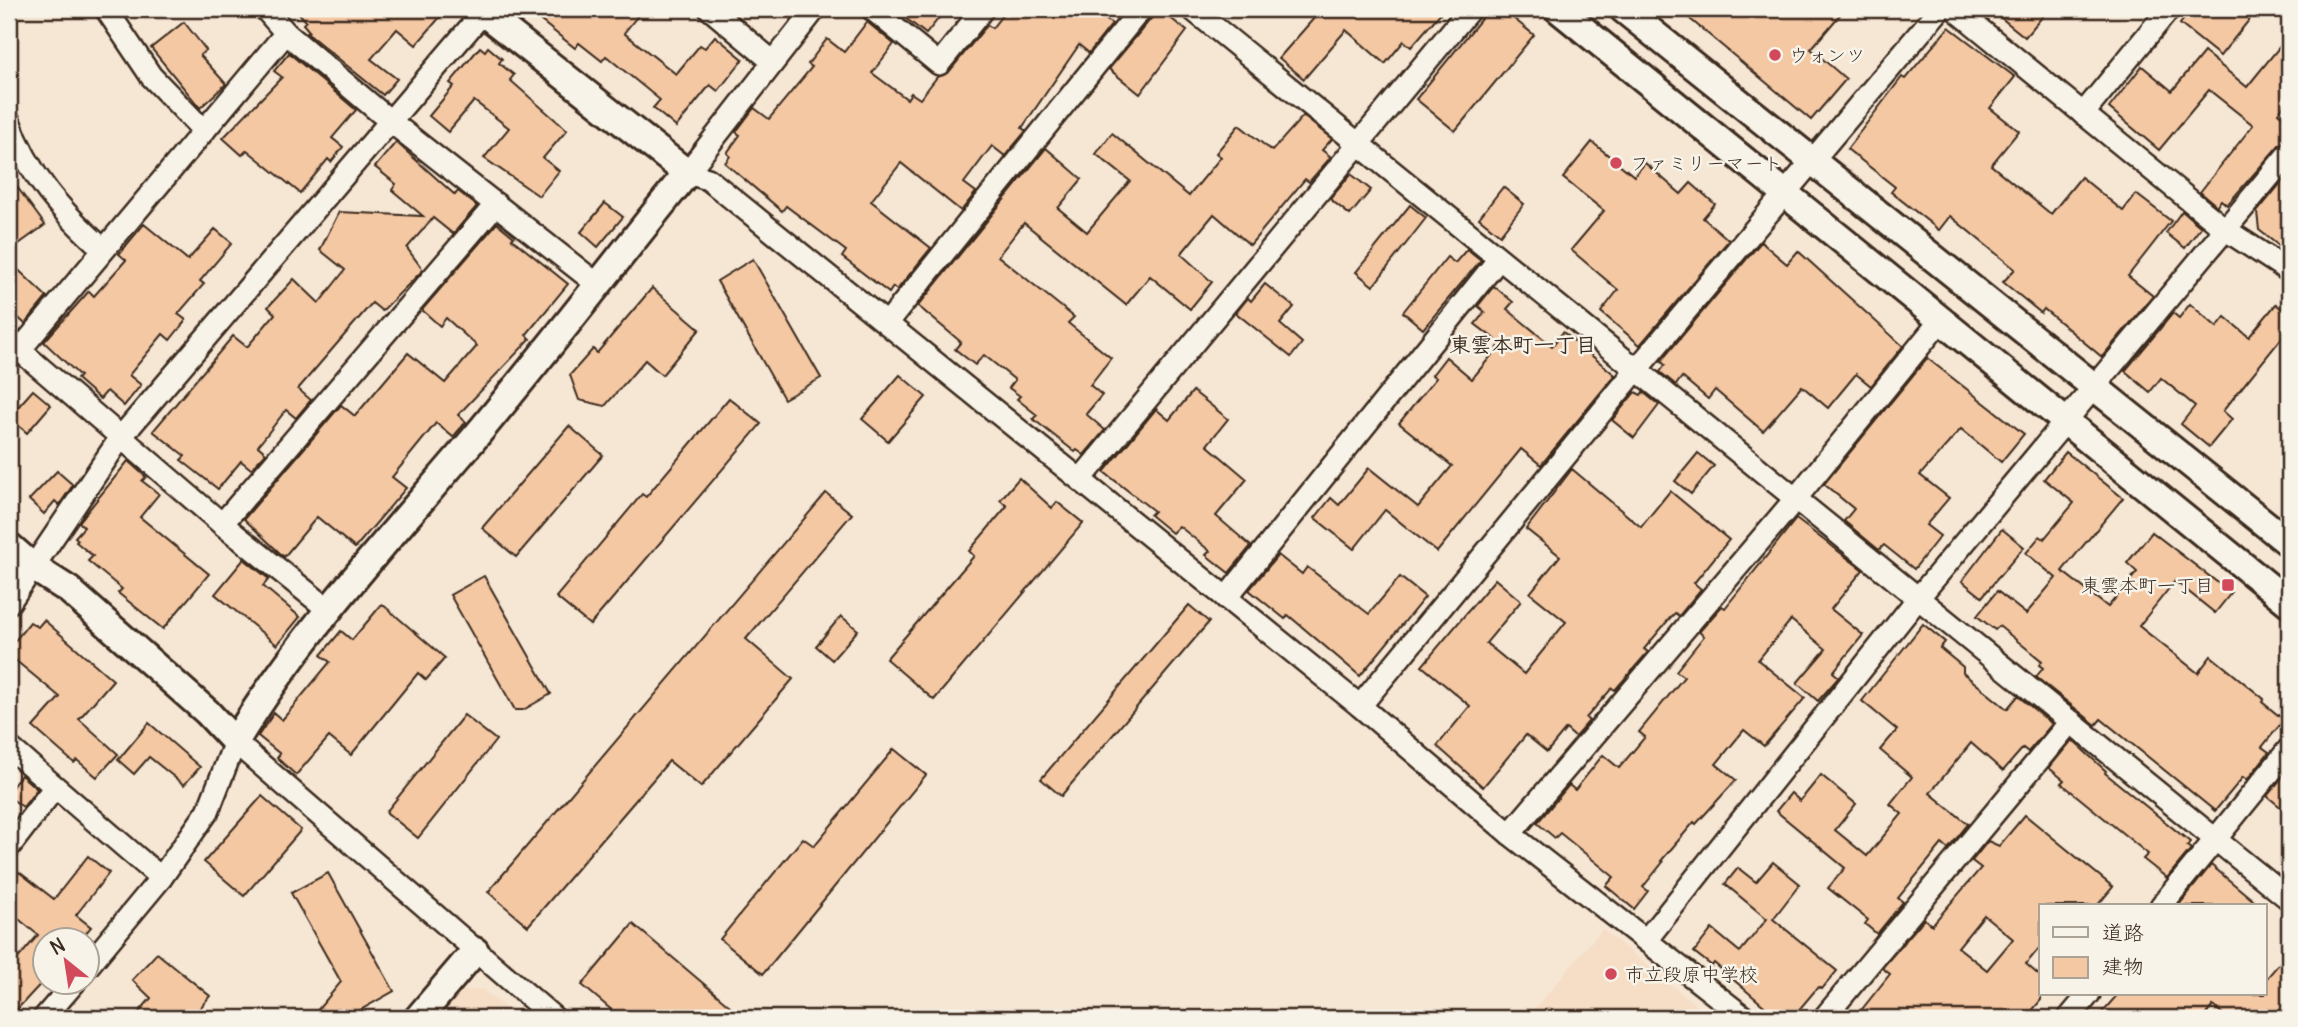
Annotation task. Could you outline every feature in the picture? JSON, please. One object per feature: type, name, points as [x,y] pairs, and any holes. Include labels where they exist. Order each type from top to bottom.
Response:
[{"type":"street","points":[[106,9],[151,76],[204,131]]},
{"type":"street","points":[[265,9],[286,33],[390,121],[597,284]]},
{"type":"street","points":[[710,9],[772,61]]},
{"type":"street","points":[[102,949],[162,877],[208,811],[235,742],[264,695],[329,610],[512,393],[815,9]]},
{"type":"street","points":[[872,9],[939,64],[983,9]]},
{"type":"street","points":[[888,322],[1141,9]]},
{"type":"street","points":[[1192,9],[1498,260],[1797,497],[2289,899]]},
{"type":"street","points":[[1081,479],[1470,9]]},
{"type":"street","points":[[1558,9],[2289,603]]},
{"type":"street","points":[[1623,9],[2289,543]]},
{"type":"street","points":[[1360,706],[1637,369],[1940,9]]},
{"type":"street","points":[[1955,9],[2226,230],[2289,271]]},
{"type":"street","points":[[2083,114],[2169,9]]},
{"type":"street","points":[[9,603],[121,437],[483,10],[687,173],[708,179],[888,322],[1360,706],[1510,834],[1745,1018]]},
{"type":"street","points":[[286,33],[103,249],[14,346],[222,524],[329,610]]},
{"type":"street","points":[[9,121],[31,171],[65,214],[103,249]]},
{"type":"street","points":[[1647,939],[1919,597],[2289,153]]},
{"type":"street","points":[[222,524],[496,204]]},
{"type":"street","points":[[1226,597],[1498,260]]},
{"type":"street","points":[[1510,834],[1797,497],[1941,320]]},
{"type":"street","points":[[9,546],[33,567],[69,590],[206,712],[235,742],[554,1018]]},
{"type":"street","points":[[1824,1018],[2071,721]]},
{"type":"street","points":[[9,747],[162,877]]},
{"type":"street","points":[[2163,904],[2289,749]]},
{"type":"street","points":[[9,847],[54,787]]},
{"type":"street","points":[[418,1018],[475,951]]},
{"type":"street","points":[[44,1018],[63,996]]},
{"type":"street","points":[[2069,1018],[2087,996]]},
{"type":"shaded area","name":"市立段原中学校","points":[[1602,929],[1712,1018],[1527,1018]]},
{"type":"shaded area","points":[[482,989],[517,1018],[433,1018],[455,992]]},
{"type":"building","points":[[295,9],[447,9],[416,45],[397,29],[371,59],[397,79],[383,95],[307,33],[309,31],[303,24],[306,21]]},
{"type":"building","points":[[526,9],[643,9],[624,33],[676,74],[700,45],[705,48],[715,36],[743,59],[718,91],[710,85],[676,127],[653,108],[660,100],[606,56],[602,61],[579,43],[575,48]]},
{"type":"building","points":[[894,9],[946,9],[926,34]]},
{"type":"building","points":[[1007,9],[1110,9],[1104,18],[1112,24],[1089,53],[1079,45],[1022,128],[1026,131],[1005,156],[992,146],[964,183],[976,192],[961,211],[901,163],[871,201],[931,248],[897,290],[893,287],[889,293],[842,257],[846,251],[786,206],[782,211],[725,163],[730,156],[727,153],[740,135],[736,132],[754,108],[769,119],[812,67],[808,64],[827,39],[844,52],[867,22],[894,44],[872,73],[907,99],[911,93],[920,99],[937,77],[949,72],[983,30],[988,25],[992,28]]},
{"type":"building","points":[[1159,9],[1187,31],[1140,94],[1109,69]]},
{"type":"building","points":[[1322,9],[1444,9],[1411,47],[1404,41],[1385,64],[1346,30],[1304,79],[1279,58]]},
{"type":"building","points":[[1489,9],[1502,9],[1534,35],[1455,131],[1416,99]]},
{"type":"building","points":[[1678,9],[1845,9],[1811,49],[1846,79],[1811,120]]},
{"type":"building","points":[[1990,9],[2049,9],[2025,37]]},
{"type":"building","points":[[2192,9],[2258,9],[2220,56],[2180,24]]},
{"type":"building","points":[[184,22],[206,50],[200,55],[226,84],[200,108],[151,48]]},
{"type":"building","points":[[1949,27],[2015,77],[1990,108],[2019,131],[1991,165],[2051,214],[2081,177],[2123,211],[2136,194],[2171,221],[2128,276],[2153,296],[2102,357],[2044,309],[2041,313],[2003,282],[2015,269],[1950,216],[1939,230],[1891,192],[1895,187],[1847,149],[1902,77],[1905,79]]},
{"type":"building","points":[[2289,35],[2289,99],[2278,113],[2289,122],[2289,140],[2279,145],[2227,205],[2221,200],[2217,206],[2200,192],[2253,125],[2209,90],[2159,150],[2109,108],[2142,66],[2172,91],[2204,52],[2247,87]]},
{"type":"building","points":[[480,47],[485,51],[488,47],[502,59],[499,63],[514,75],[510,80],[567,130],[543,158],[559,171],[539,196],[484,158],[509,128],[474,101],[448,132],[429,116],[454,86],[450,83]]},
{"type":"building","points":[[289,53],[356,110],[332,138],[343,147],[331,162],[328,159],[300,193],[247,150],[242,155],[223,138],[282,77],[274,71]]},
{"type":"building","points":[[1303,116],[1332,139],[1322,150],[1331,157],[1309,182],[1305,179],[1250,245],[1214,214],[1181,254],[1212,282],[1190,309],[1150,276],[1126,305],[1024,223],[998,256],[1074,317],[1068,323],[1111,358],[1090,385],[1102,395],[1086,414],[1105,430],[1084,455],[1077,450],[1075,452],[1033,419],[1037,415],[1017,399],[1020,396],[1009,388],[1015,380],[984,355],[975,365],[955,349],[961,342],[918,306],[1046,148],[1082,179],[1058,208],[1087,232],[1130,181],[1096,154],[1112,133],[1189,196],[1221,157],[1216,153],[1239,125],[1272,151]]},
{"type":"building","points":[[396,142],[455,195],[458,191],[477,206],[453,234],[433,218],[407,248],[423,270],[382,311],[372,303],[298,389],[311,400],[296,418],[286,410],[258,446],[266,453],[251,469],[241,461],[218,489],[181,460],[185,456],[153,431],[233,336],[247,347],[275,314],[268,307],[294,279],[319,303],[345,270],[320,250],[339,212],[423,216],[392,190],[396,184],[375,167]]},
{"type":"building","points":[[1592,142],[1634,176],[1645,163],[1681,194],[1691,183],[1715,204],[1703,218],[1729,240],[1640,345],[1601,312],[1618,290],[1571,250],[1604,211],[1563,178]]},
{"type":"building","points":[[2289,173],[2289,254],[2259,230],[2257,212]]},
{"type":"building","points":[[1351,174],[1371,190],[1350,215],[1330,199]]},
{"type":"building","points":[[9,176],[45,225],[9,251]]},
{"type":"building","points":[[1503,187],[1524,204],[1500,235],[1479,218]]},
{"type":"building","points":[[605,203],[623,217],[598,247],[581,232]]},
{"type":"building","points":[[1410,205],[1426,218],[1373,286],[1356,272]]},
{"type":"building","points":[[2182,211],[2201,227],[2185,248],[2166,233]]},
{"type":"building","points":[[497,223],[514,237],[512,239],[568,284],[526,335],[530,339],[458,415],[466,422],[453,437],[436,423],[392,477],[406,488],[355,548],[317,517],[284,557],[244,519],[341,405],[355,416],[408,353],[445,383],[477,346],[446,318],[440,326],[422,310]]},
{"type":"building","points":[[144,224],[188,260],[215,229],[232,243],[200,281],[204,284],[178,314],[186,320],[170,340],[163,334],[129,375],[141,385],[124,406],[107,391],[100,399],[77,379],[80,376],[44,342],[89,291],[94,296],[126,260],[119,254]]},
{"type":"building","points":[[1761,242],[1787,264],[1798,251],[1903,346],[1871,386],[1856,374],[1828,408],[1802,386],[1763,431],[1715,390],[1708,399],[1682,377],[1676,385],[1660,372],[1665,365],[1661,361]]},
{"type":"building","points":[[1467,249],[1481,260],[1423,329],[1403,312],[1447,257],[1455,263]]},
{"type":"building","points":[[753,259],[821,378],[784,399],[717,281]]},
{"type":"building","points":[[9,261],[47,297],[25,324],[9,309]]},
{"type":"building","points":[[1265,284],[1294,307],[1280,324],[1302,343],[1291,357],[1236,313],[1248,298],[1251,301]]},
{"type":"building","points":[[1494,286],[1513,302],[1507,309],[1552,346],[1563,332],[1615,375],[1541,465],[1521,449],[1437,552],[1385,510],[1354,549],[1315,518],[1331,498],[1339,505],[1369,468],[1418,507],[1452,466],[1399,423],[1436,378],[1432,375],[1446,357],[1472,379],[1501,344],[1475,324],[1485,312],[1478,306]]},
{"type":"building","points":[[652,288],[700,329],[662,375],[645,360],[605,406],[579,400],[570,375],[593,349],[597,353]]},
{"type":"building","points":[[2190,304],[2217,327],[2225,317],[2249,337],[2276,304],[2289,315],[2289,329],[2223,411],[2232,419],[2209,447],[2181,424],[2195,406],[2161,378],[2150,392],[2125,371],[2173,313],[2179,318]]},
{"type":"building","points":[[1927,358],[2024,434],[2001,462],[1961,429],[1920,475],[1949,498],[1926,525],[1940,536],[1914,569],[1884,545],[1879,550],[1844,521],[1854,509],[1824,484]]},
{"type":"building","points":[[900,375],[926,397],[888,441],[862,419]]},
{"type":"building","points":[[33,390],[51,405],[27,433],[9,417]]},
{"type":"building","points":[[1193,391],[1228,419],[1207,445],[1247,479],[1216,516],[1251,546],[1229,573],[1206,555],[1210,551],[1179,526],[1172,533],[1150,515],[1154,511],[1104,472],[1156,409],[1169,420]]},
{"type":"building","points":[[1635,392],[1641,395],[1643,392],[1659,405],[1634,438],[1612,420]]},
{"type":"building","points":[[729,398],[761,424],[590,625],[556,597],[642,494],[646,497]]},
{"type":"building","points":[[569,426],[603,455],[516,557],[482,528]]},
{"type":"building","points":[[2066,452],[2123,498],[2062,571],[2108,607],[2137,572],[2127,563],[2152,532],[2231,593],[2215,613],[2175,581],[2139,626],[2198,673],[2211,656],[2264,699],[2262,702],[2284,720],[2262,747],[2269,752],[2247,780],[2243,777],[2215,811],[2101,719],[2096,725],[2036,677],[2043,668],[2039,665],[2042,661],[1999,626],[1995,630],[1977,616],[1997,591],[2026,614],[2056,578],[2026,553],[2040,536],[2044,539],[2074,503],[2044,479]]},
{"type":"building","points":[[1698,453],[1714,466],[1691,494],[1675,481]]},
{"type":"building","points":[[128,461],[146,477],[142,481],[159,494],[140,517],[209,574],[163,629],[118,593],[122,589],[88,561],[93,556],[76,542],[78,540],[75,537],[84,527],[79,522]]},
{"type":"building","points":[[1572,469],[1641,527],[1670,491],[1729,540],[1694,583],[1701,589],[1679,616],[1675,613],[1670,618],[1644,649],[1648,652],[1586,718],[1589,721],[1575,737],[1566,729],[1547,752],[1526,735],[1483,787],[1437,746],[1470,706],[1422,666],[1495,579],[1521,601],[1486,643],[1524,674],[1566,622],[1530,593],[1560,556],[1526,529]]},
{"type":"building","points":[[57,471],[73,485],[59,505],[55,501],[44,514],[29,500]]},
{"type":"building","points":[[1019,478],[1052,508],[1057,502],[1083,523],[934,700],[886,659],[974,556],[969,551],[1007,506],[1000,500]]},
{"type":"building","points":[[826,493],[852,514],[746,639],[793,679],[701,787],[669,761],[528,926],[488,892]]},
{"type":"building","points":[[1796,519],[1863,570],[1831,609],[1863,635],[1833,672],[1839,677],[1818,701],[1797,683],[1826,649],[1791,620],[1758,660],[1805,698],[1764,746],[1744,730],[1716,764],[1736,780],[1696,824],[1694,822],[1661,861],[1663,862],[1643,887],[1648,891],[1634,909],[1606,886],[1614,877],[1560,833],[1555,838],[1537,823],[1569,785],[1575,790],[1603,755],[1619,768],[1645,737],[1639,732],[1684,677],[1676,671],[1704,636],[1699,632],[1722,606],[1725,608]]},
{"type":"building","points":[[2002,529],[2024,547],[1982,597],[1962,581]]},
{"type":"building","points":[[1278,555],[1302,574],[1307,567],[1369,614],[1400,577],[1425,597],[1360,676],[1288,615],[1285,619],[1249,590]]},
{"type":"building","points":[[244,559],[269,579],[263,586],[300,617],[277,645],[215,594]]},
{"type":"building","points":[[484,576],[551,694],[523,710],[515,710],[450,595]]},
{"type":"building","points":[[382,604],[445,658],[426,680],[418,673],[351,755],[329,737],[296,775],[277,758],[280,754],[258,736],[274,713],[282,720],[330,662],[321,655],[341,631],[352,640]]},
{"type":"building","points":[[1189,605],[1209,622],[1061,796],[1041,779]]},
{"type":"building","points":[[841,616],[858,630],[832,660],[816,646]]},
{"type":"building","points":[[44,620],[113,680],[79,719],[118,754],[97,777],[77,760],[74,763],[33,727],[60,697],[9,655],[9,648],[30,622],[38,627]]},
{"type":"building","points":[[1923,624],[1945,642],[1940,648],[1963,667],[1963,673],[2007,709],[2018,696],[2052,724],[2028,752],[2023,748],[2003,771],[1971,743],[1930,793],[1968,824],[1948,849],[1942,844],[1898,898],[1903,902],[1877,934],[1865,924],[1868,920],[1828,888],[1845,868],[1776,811],[1791,793],[1800,801],[1821,775],[1856,804],[1835,830],[1867,856],[1902,814],[1890,804],[1912,777],[1880,750],[1897,730],[1862,701]]},
{"type":"building","points":[[464,715],[496,740],[418,838],[386,812]]},
{"type":"building","points":[[149,723],[200,767],[184,785],[149,757],[134,774],[118,760]]},
{"type":"building","points":[[2072,740],[2106,771],[2105,773],[2190,842],[2187,846],[2191,849],[2167,878],[2143,859],[2148,854],[2061,783],[2064,780],[2049,768]]},
{"type":"building","points":[[894,749],[926,775],[763,974],[720,939],[803,838],[814,846]]},
{"type":"building","points":[[2289,769],[2289,814],[2267,796]]},
{"type":"building","points":[[21,775],[37,789],[23,807],[9,797],[9,791]]},
{"type":"building","points":[[262,796],[301,830],[244,896],[204,862]]},
{"type":"building","points":[[2025,815],[2113,887],[2099,904],[2039,904],[2039,948],[2026,964],[2039,975],[2041,1000],[2026,1018],[1855,1018],[1890,974],[1882,968],[1924,919],[1932,925],[1981,868],[1972,861],[1988,841],[1999,846]],"holes":[[[1984,915],[2013,939],[1987,970],[1958,947]]]},
{"type":"building","points":[[88,856],[109,873],[76,915],[90,926],[32,926],[32,930],[9,911],[9,885],[19,872],[54,899]]},
{"type":"building","points":[[1773,862],[1800,884],[1773,919],[1837,971],[1822,989],[1818,987],[1792,1018],[1778,1018],[1714,963],[1712,966],[1694,952],[1712,929],[1740,952],[1767,919],[1725,884],[1738,868],[1756,882]]},
{"type":"building","points":[[2211,865],[2258,904],[2180,904]]},
{"type":"building","points":[[328,873],[394,991],[346,1018],[311,1018],[341,982],[291,893]]},
{"type":"building","points":[[633,924],[730,1006],[719,1018],[621,1018],[582,985]]},
{"type":"building","points":[[32,942],[32,993],[9,1018],[9,969]]},
{"type":"building","points":[[2289,952],[2289,1018],[2228,1018],[2213,1006],[2203,1018],[2097,1018],[2116,996],[2266,996],[2266,979]]},
{"type":"building","points":[[157,953],[210,996],[192,1018],[134,1018],[151,998],[132,980]]},
{"type":"place","name":"ウォンツ","points":[[1775,55]]},
{"type":"place","name":"ファミリーマート","points":[[1616,163]]},
{"type":"place","name":"東雲本町一丁目","points":[[2228,585]]},
{"type":"place","name":"市立段原中学校","points":[[1611,974]]},
{"type":"district","name":"東雲本町一丁目","points":[[1523,345]]}]
